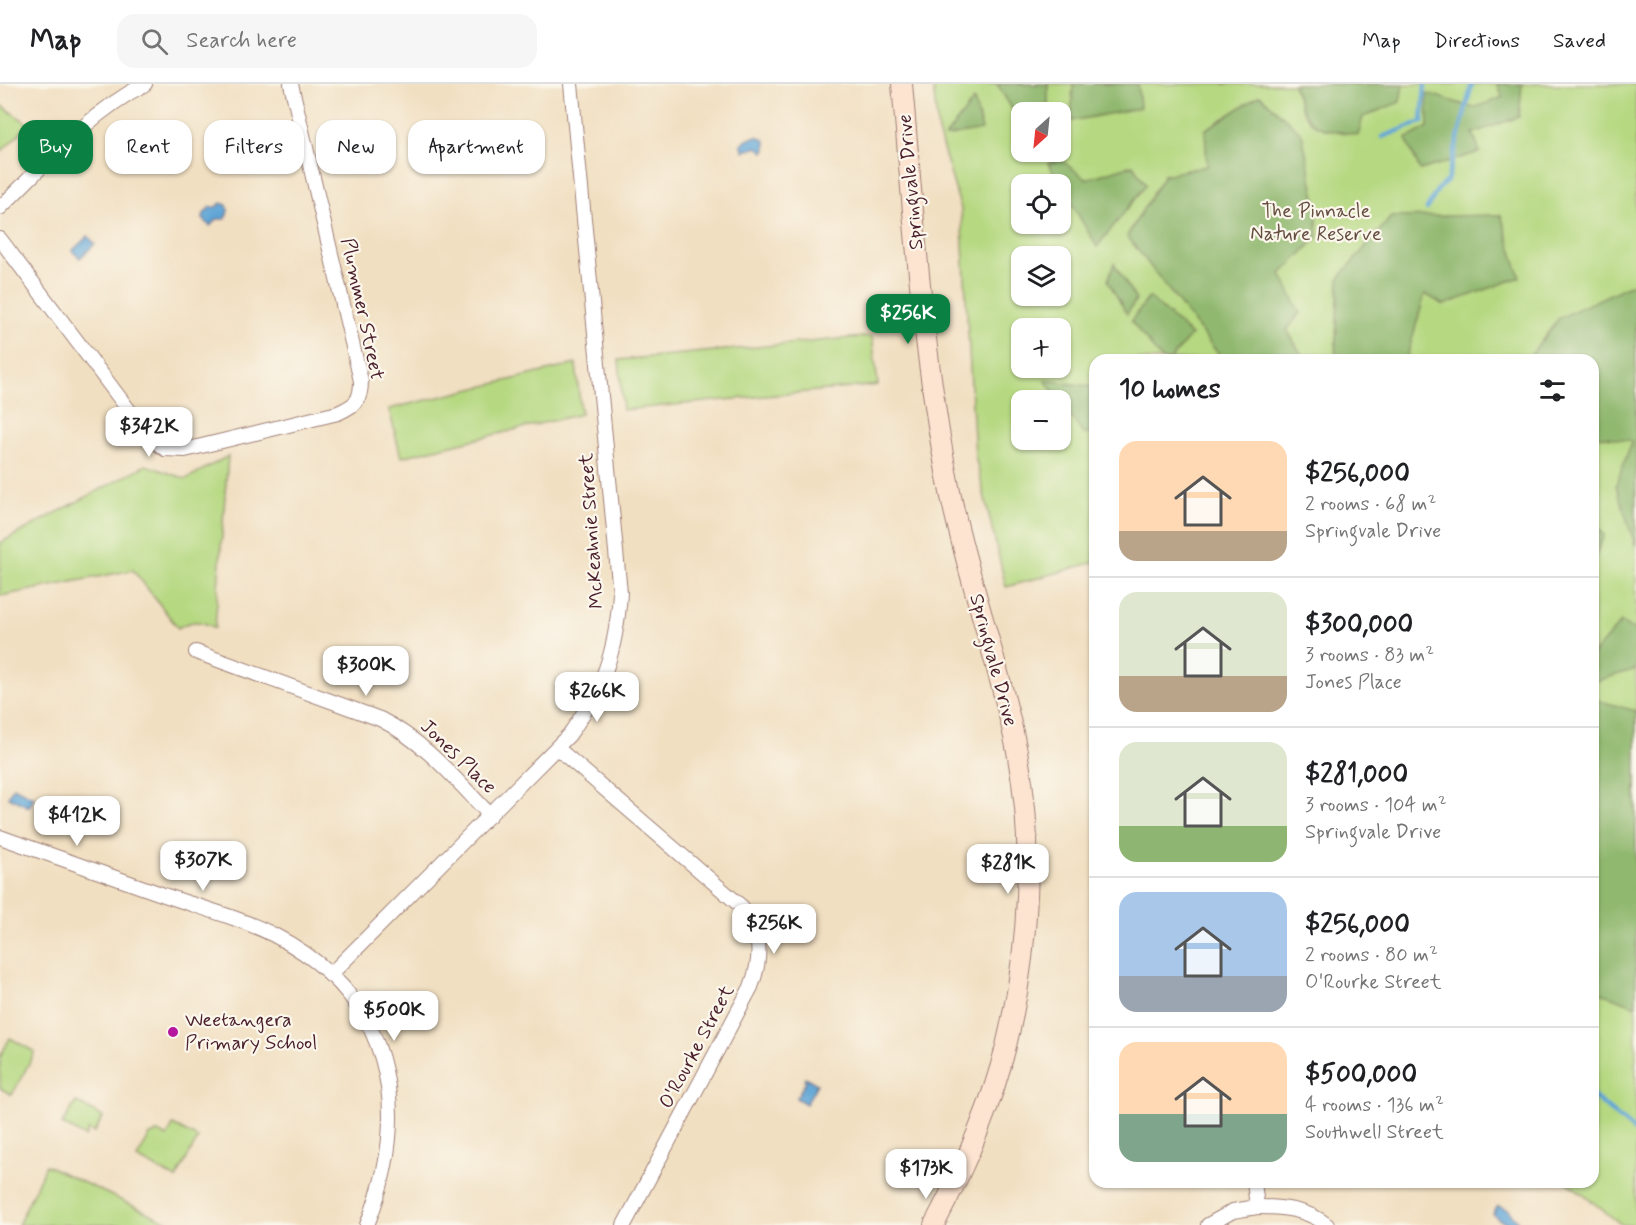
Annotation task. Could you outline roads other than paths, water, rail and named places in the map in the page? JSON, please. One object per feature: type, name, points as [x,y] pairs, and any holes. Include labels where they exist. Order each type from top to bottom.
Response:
[{"type":"main road","name":"Springvale Drive","points":[[902,84],[932,390],[961,543],[1015,739],[1026,820],[1027,893],[1022,961],[1006,1046],[982,1122],[934,1225]]},
{"type":"street","points":[[0,208],[96,116],[124,95],[146,84]]},
{"type":"street","name":"Plummer Street","points":[[0,239],[149,437],[165,449],[185,450],[338,413],[355,405],[361,393],[361,381],[291,84]]},
{"type":"street","name":"McKeahnie Street","points":[[330,975],[557,748],[589,707],[604,676],[618,627],[620,593],[570,84]]},
{"type":"street","name":"Jones Place","points":[[196,652],[380,719],[401,729],[490,815]]},
{"type":"street","name":"O'Rourke Street","points":[[557,748],[742,907],[753,923],[759,943],[758,965],[751,987],[624,1225]]},
{"type":"street","points":[[0,837],[271,933],[316,963],[353,999],[378,1043],[387,1077],[391,1113],[386,1170],[367,1225]]},
{"type":"street","points":[[1255,1188],[1257,1207]]},
{"type":"street","points":[[1208,1225],[1233,1211],[1257,1207],[1284,1207],[1310,1215],[1328,1225]]},
{"type":"water","points":[[756,136],[766,142],[766,150],[764,152],[757,147],[744,151],[741,144]]},
{"type":"water","points":[[221,203],[227,205],[228,211],[225,219],[217,219],[210,226],[203,219],[204,214],[210,207],[216,207]]},
{"type":"water","points":[[88,236],[95,244],[80,258],[72,251]]},
{"type":"water","points":[[13,787],[34,797],[29,807],[8,797]]},
{"type":"water","points":[[805,1077],[817,1084],[806,1104],[796,1098],[806,1081]]},
{"type":"water","points":[[1498,1206],[1508,1210],[1518,1221],[1516,1225],[1506,1223],[1493,1214]]},
{"type":"waterway","points":[[1382,137],[1422,122],[1425,84]]},
{"type":"waterway","points":[[1427,209],[1438,189],[1447,181],[1472,84]]},
{"type":"waterway","points":[[1599,1101],[1636,1132]]},
{"type":"place","name":"Weetangera Primary School","points":[[173,1032]]},
{"type":"park label","name":"The Pinnacle Nature Reserve","points":[[1316,222]]}]
